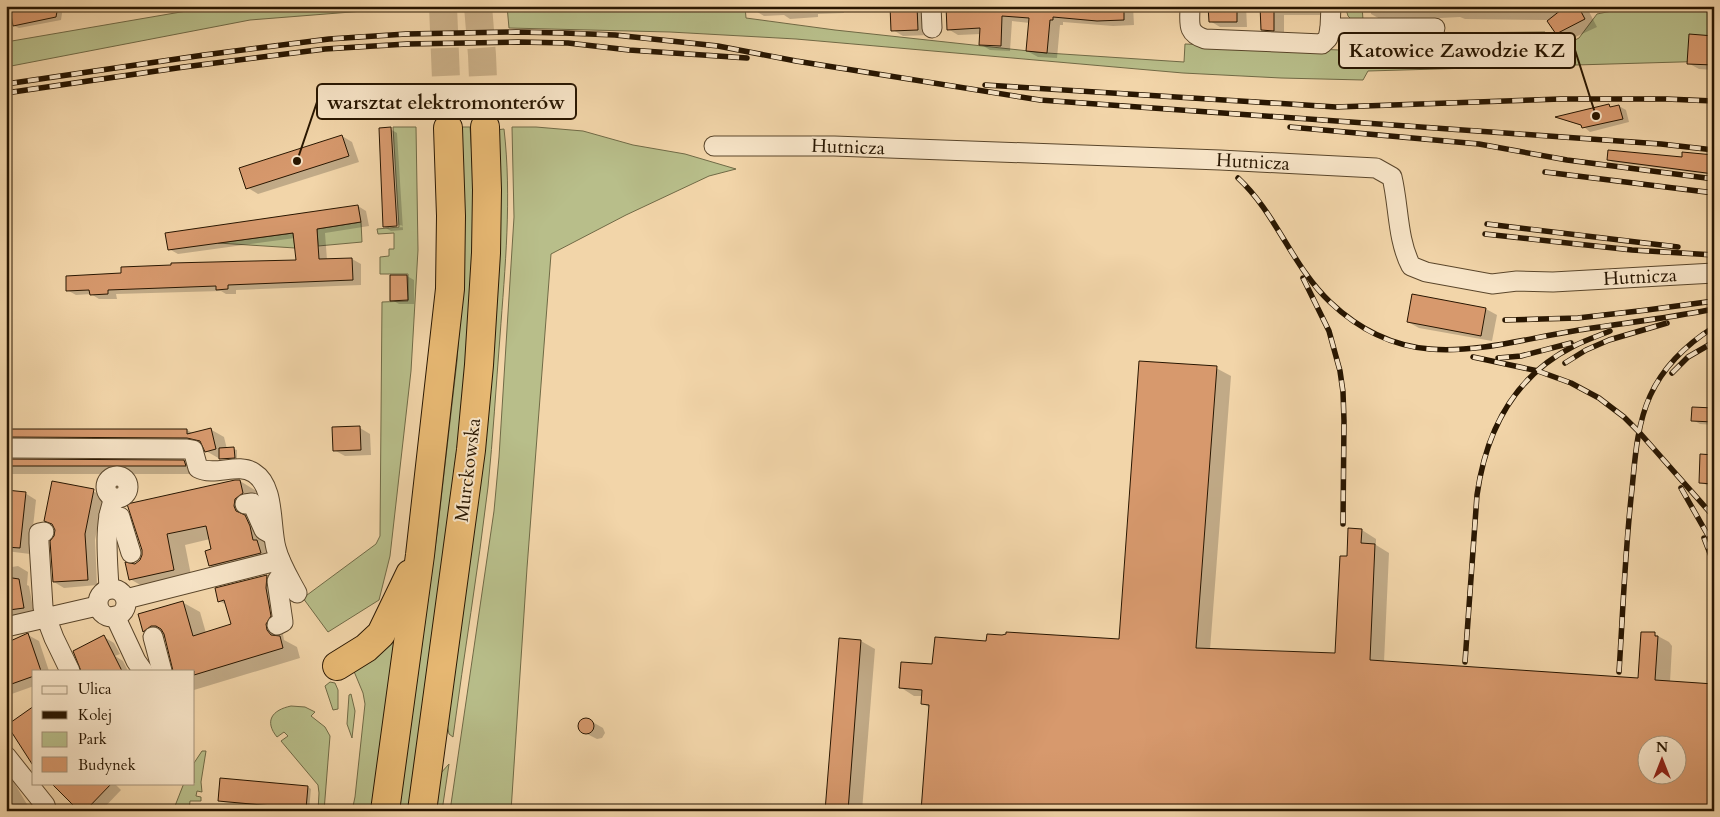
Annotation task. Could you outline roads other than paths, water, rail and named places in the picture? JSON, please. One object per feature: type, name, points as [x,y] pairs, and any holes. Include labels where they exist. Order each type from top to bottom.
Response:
[{"type":"highway","name":"Murckowska","points":[[385,811],[420,555],[450,289],[451,216],[448,128]]},
{"type":"highway","name":"Murckowska","points":[[422,811],[470,460],[480,365],[486,253],[487,190],[485,128]]},
{"type":"highway","points":[[337,666],[366,648],[381,634],[420,555]]},
{"type":"street","points":[[931,6],[932,28]]},
{"type":"street","points":[[1190,6],[1190,28],[1195,36],[1205,39],[1322,44],[1328,38],[1331,6]]},
{"type":"street","points":[[1330,28],[1435,28]]},
{"type":"street","name":"Hutnicza","points":[[714,146],[834,146],[1230,160],[1376,168],[1392,177],[1397,197],[1404,252],[1411,266],[1426,272],[1492,284],[1714,273]]},
{"type":"street","points":[[6,448],[187,449],[193,450],[198,468],[206,472],[240,469],[252,471],[262,478],[268,488],[274,535],[282,565],[297,593]]},
{"type":"street","points":[[109,449],[114,476],[125,480],[128,486],[127,493],[112,507],[108,552],[109,589]]},
{"type":"street","points":[[245,504],[252,503],[264,530],[274,535]]},
{"type":"street","points":[[112,507],[120,517],[131,553]]},
{"type":"street","points":[[44,532],[39,533],[39,543],[46,618],[70,670]]},
{"type":"street","points":[[126,599],[282,565]]},
{"type":"street","points":[[276,625],[283,622],[277,581],[282,565]]},
{"type":"street","points":[[114,588],[120,591],[126,599],[124,610],[120,615],[106,616],[97,606],[101,593],[109,589],[114,588]]},
{"type":"street","points":[[7,635],[46,618],[97,606]]},
{"type":"street","points":[[115,616],[136,661],[142,670]]},
{"type":"street","points":[[153,637],[162,670]]},
{"type":"street","points":[[6,756],[31,781]]},
{"type":"street","points":[[33,784],[47,811]]},
{"type":"tunnel","points":[[443,6],[448,128]]},
{"type":"tunnel","points":[[478,6],[485,127]]},
{"type":"railway","points":[[6,84],[329,39],[406,34],[564,33],[615,35],[718,46],[796,61],[1040,100],[1661,144],[1714,150]]},
{"type":"railway","points":[[6,93],[325,49],[407,44],[568,43],[629,50],[747,58]]},
{"type":"railway","points":[[985,85],[1336,107],[1561,99],[1714,101]]},
{"type":"railway","points":[[1290,127],[1479,144],[1567,160],[1714,179]]},
{"type":"railway","points":[[1545,172],[1714,193]]},
{"type":"railway","points":[[1238,178],[1263,207],[1305,272],[1330,302],[1360,325],[1389,340],[1419,348],[1449,350],[1480,348],[1714,309]]},
{"type":"railway","points":[[1487,224],[1678,247]]},
{"type":"railway","points":[[1485,234],[1632,250],[1714,255]]},
{"type":"railway","points":[[1303,278],[1329,331],[1340,371],[1344,421],[1343,524]]},
{"type":"railway","points":[[1505,320],[1578,318],[1714,301]]},
{"type":"railway","points":[[1565,363],[1586,350],[1609,340],[1667,323]]},
{"type":"railway","points":[[1619,672],[1630,512],[1642,418],[1655,385],[1669,366],[1694,341],[1714,327]]},
{"type":"railway","points":[[1465,662],[1477,495],[1481,471],[1496,428],[1506,408],[1519,389],[1535,373],[1553,358],[1574,346],[1610,331]]},
{"type":"railway","points":[[1672,373],[1688,357],[1714,342]]},
{"type":"railway","points":[[1498,358],[1521,356],[1571,343]]},
{"type":"railway","points":[[1473,357],[1538,371],[1571,383],[1599,398],[1624,417],[1639,432],[1714,517]]},
{"type":"railway","points":[[1681,488],[1714,546]]},
{"type":"railway","points":[[1704,538],[1714,564]]},
{"type":"place","name":"Katowice Zawodzie KZ","points":[[1596,116]]},
{"type":"place","name":"warsztat elektromonterów","points":[[297,161]]}]
